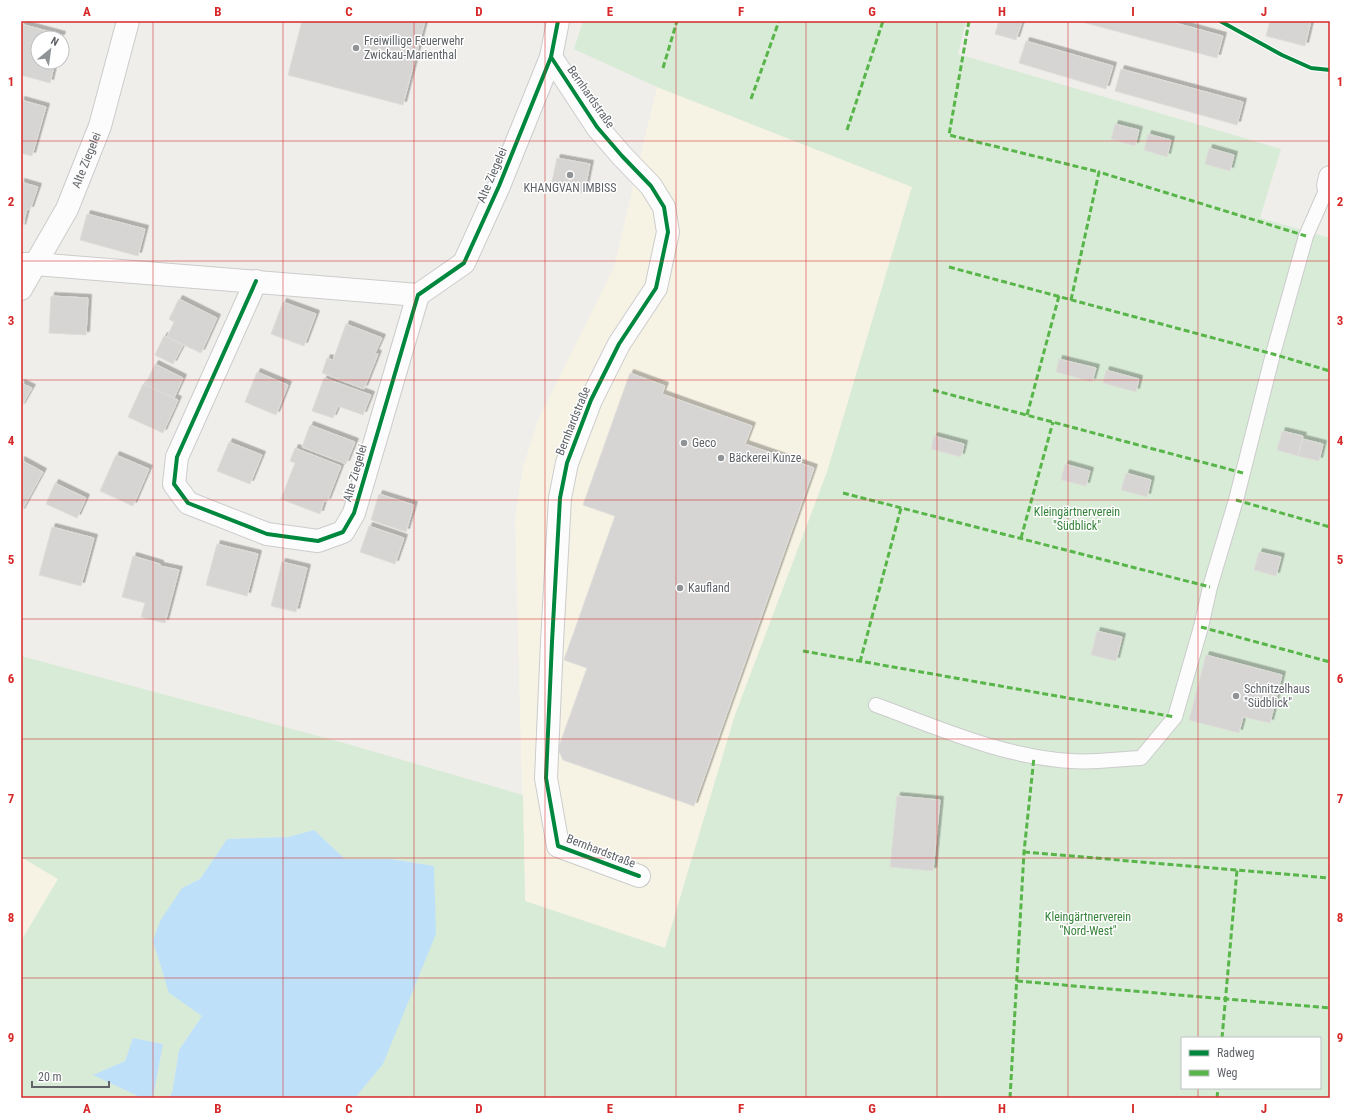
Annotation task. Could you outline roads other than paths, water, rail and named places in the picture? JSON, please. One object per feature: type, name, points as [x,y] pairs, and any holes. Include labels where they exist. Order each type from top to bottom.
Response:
[{"type":"street","name":"Alte Ziegelei","points":[[21,289],[28,264],[67,209],[100,126],[128,21]]},
{"type":"street","points":[[551,57],[558,21]]},
{"type":"street","name":"Alte Ziegelei","points":[[256,281],[177,457],[174,484],[188,503],[195,506],[267,534],[318,541],[343,532],[354,513],[418,295],[464,263],[499,186],[551,57]]},
{"type":"street","name":"Bernhardstraße","points":[[551,57],[597,128],[652,186],[664,207],[668,232],[656,288],[619,344],[591,400],[567,463],[559,517],[552,642],[546,778],[558,846],[639,876]]},
{"type":"street","points":[[28,264],[418,295]]},
{"type":"lane","points":[[876,705],[981,744],[1034,757],[1072,762],[1140,758],[1175,717],[1201,627],[1210,586],[1236,500],[1273,354],[1306,236],[1329,183]]},
{"type":"water","points":[[314,830],[345,859],[391,859],[434,866],[436,934],[383,1064],[355,1098],[168,1098],[172,1093],[179,1050],[202,1016],[169,993],[153,941],[160,921],[182,888],[200,879],[227,839],[288,837]]},
{"type":"water","points":[[133,1038],[163,1044],[153,1098],[142,1098],[93,1075],[125,1061]]},
{"type":"place","name":"Freiwillige Feuerwehr Zwickau-Marienthal","points":[[356,48]]},
{"type":"place","name":"KHANGVAN IMBISS","points":[[570,175]]},
{"type":"place","name":"Geco","points":[[684,443]]},
{"type":"place","name":"Bäckerei Kunze","points":[[721,458]]},
{"type":"place","name":"Kaufland","points":[[680,588]]},
{"type":"place","name":"Schnitzelhaus \"Südblick\"","points":[[1236,696]]},
{"type":"park label","name":"Kleingärtnerverein \"Südblick\"","points":[[1077,519]]},
{"type":"park label","name":"Kleingärtnerverein \"Nord-West\"","points":[[1088,924]]}]
